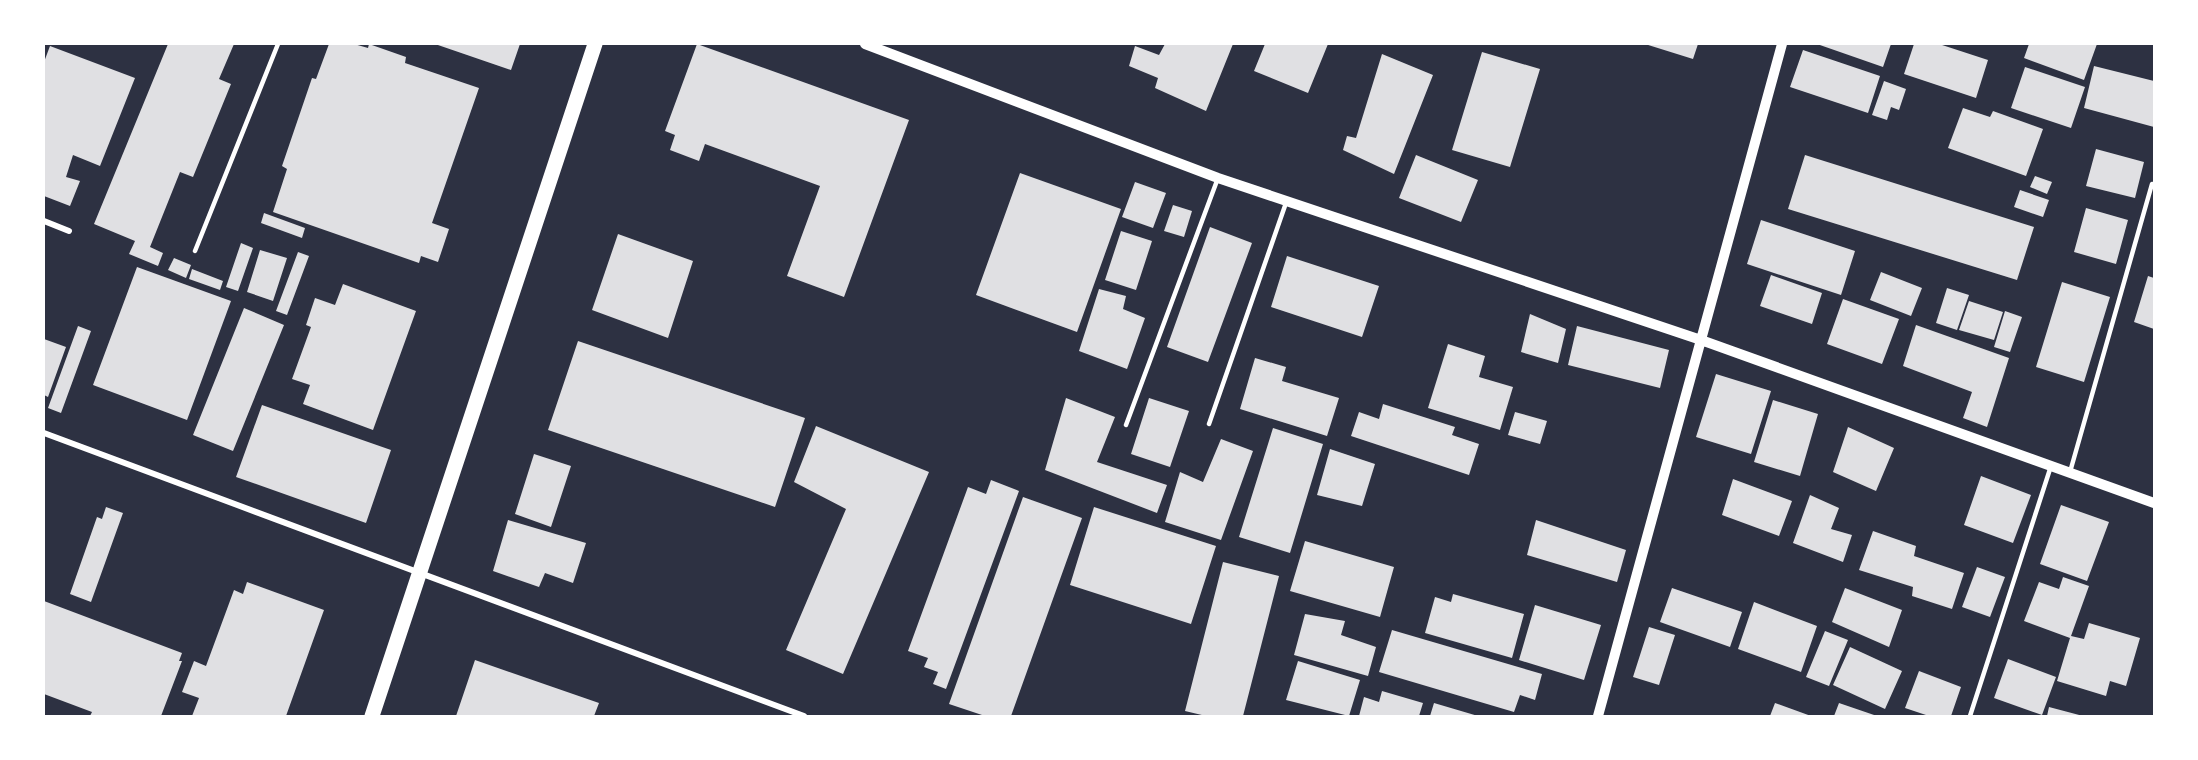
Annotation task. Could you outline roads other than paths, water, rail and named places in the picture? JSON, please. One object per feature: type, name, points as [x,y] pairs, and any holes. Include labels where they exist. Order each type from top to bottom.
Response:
[{"type":"main road","points":[[372,717],[595,44]]},
{"type":"street","points":[[865,44],[1218,178],[1701,340],[2154,503]]},
{"type":"street","points":[[1598,717],[1782,44]]},
{"type":"street","points":[[44,221],[69,231]]},
{"type":"street","points":[[44,433],[804,717]]},
{"type":"lane","points":[[195,252],[278,44]]},
{"type":"lane","points":[[1126,425],[1218,178]]},
{"type":"lane","points":[[2070,472],[2152,184]]},
{"type":"lane","points":[[1209,424],[1287,200]]},
{"type":"lane","points":[[1970,717],[2051,466]]}]
